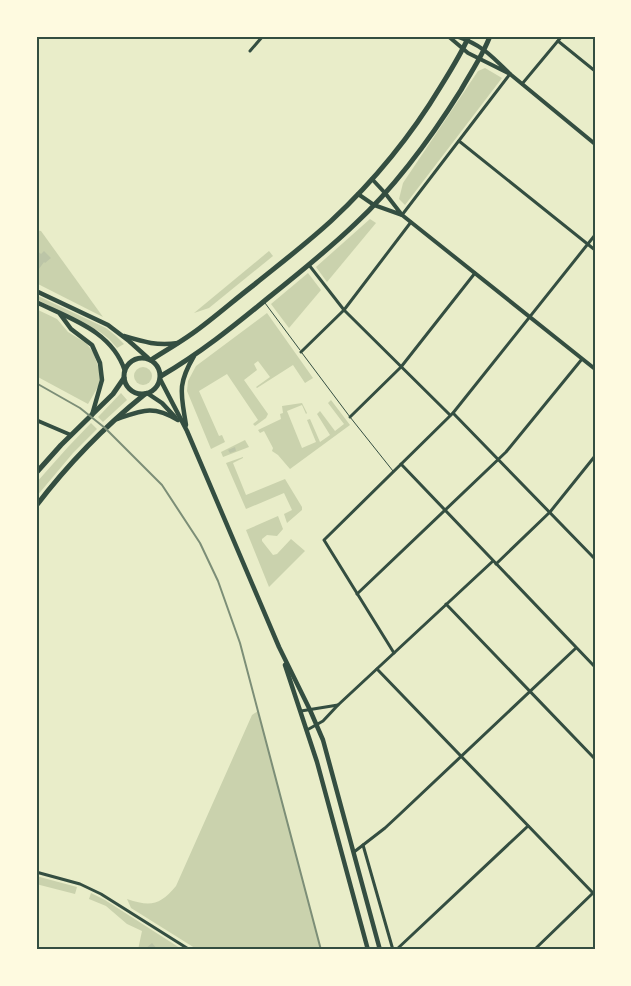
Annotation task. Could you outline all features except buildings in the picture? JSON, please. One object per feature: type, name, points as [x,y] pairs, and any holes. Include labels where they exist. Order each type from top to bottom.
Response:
[{"type":"main road","points":[[160,378],[195,354],[264,301],[356,224],[385,193],[436,128],[479,59],[490,36]]},
{"type":"main road","points":[[124,371],[126,366],[133,360],[141,358],[150,359],[208,322],[331,221],[372,179],[421,118],[468,38]]},
{"type":"main road","points":[[36,291],[100,321],[121,334],[154,361],[159,368],[160,378],[158,386],[154,390],[146,393],[114,420],[72,462],[36,506]]},
{"type":"main road","points":[[36,302],[90,328],[103,338],[118,355],[124,371],[124,378],[130,390],[146,393],[162,403],[187,431]]},
{"type":"main road","points":[[60,314],[71,329],[92,346],[100,364],[102,380],[92,415]]},
{"type":"main road","points":[[121,334],[151,344],[179,342]]},
{"type":"main road","points":[[187,431],[181,388],[185,372],[195,354]]},
{"type":"main road","points":[[36,473],[70,435],[113,394],[124,378]]},
{"type":"main road","points":[[160,378],[187,431],[279,648],[317,725],[328,757],[380,950]]},
{"type":"main road","points":[[114,420],[149,410],[162,411],[178,420]]},
{"type":"main road","points":[[279,648],[317,762],[368,950]]},
{"type":"street","points":[[250,51],[263,36]]},
{"type":"street","points":[[448,36],[462,50],[510,74]]},
{"type":"street","points":[[456,36],[468,38],[484,49],[510,74],[595,144]]},
{"type":"street","points":[[522,84],[562,36]]},
{"type":"street","points":[[558,41],[595,71]]},
{"type":"street","points":[[402,215],[510,74]]},
{"type":"street","points":[[458,141],[595,250]]},
{"type":"street","points":[[372,179],[402,215],[595,369]]},
{"type":"street","points":[[358,194],[374,205],[402,215]]},
{"type":"street","points":[[301,352],[344,310],[411,222]]},
{"type":"street","points":[[394,653],[324,540],[452,414],[595,235]]},
{"type":"street","points":[[308,265],[344,310],[401,367],[499,459],[595,559]]},
{"type":"street","points":[[350,417],[401,367],[475,273]]},
{"type":"street","points":[[357,594],[499,459],[582,359]]},
{"type":"street","points":[[36,420],[70,435]]},
{"type":"street","points":[[307,730],[323,721],[446,604],[550,512],[595,456]]},
{"type":"street","points":[[401,464],[595,667]]},
{"type":"street","points":[[446,604],[595,759]]},
{"type":"street","points":[[354,852],[385,828],[576,648]]},
{"type":"street","points":[[377,669],[594,894],[534,950]]},
{"type":"street","points":[[301,711],[338,705]]},
{"type":"street","points":[[363,845],[395,950],[528,826]]},
{"type":"street","points":[[36,872],[80,884],[101,894],[190,950]]},
{"type":"lane","points":[[264,301],[350,417],[394,471]]},
{"type":"green space","points":[[485,68],[502,78],[405,205],[399,199],[403,183],[478,71]]},
{"type":"green space","points":[[370,219],[376,223],[327,282],[316,267]]},
{"type":"green space","points":[[36,230],[41,231],[103,317],[36,283]]},
{"type":"green space","points":[[269,251],[273,256],[209,308],[194,313]]},
{"type":"green space","points":[[308,273],[321,290],[289,328],[271,304]]},
{"type":"green space","points":[[36,295],[106,328],[124,344],[117,348],[100,332],[36,299]]},
{"type":"green space","points":[[36,309],[57,319],[68,332],[86,343],[93,352],[99,369],[100,380],[88,404],[36,376]]},
{"type":"green space","points":[[267,313],[313,378],[305,383],[293,365],[257,388],[270,377],[258,361],[254,364],[257,370],[244,380],[268,414],[266,418],[255,426],[253,424],[258,420],[227,374],[199,391],[219,436],[222,435],[225,442],[211,449],[187,391],[188,381],[196,366]]},
{"type":"green space","points":[[143,367],[149,370],[152,376],[149,382],[143,385],[137,382],[134,376],[137,370]]},
{"type":"green space","points":[[121,393],[127,400],[103,422],[98,417]]},
{"type":"green space","points":[[331,400],[350,425],[290,469],[272,451],[273,448],[264,431],[260,433],[258,430],[281,419],[280,414],[283,413],[282,406],[302,403],[306,414],[302,405],[287,411],[302,448],[316,442],[307,420],[310,419],[320,442],[330,435],[317,414],[320,411],[335,431],[344,424],[328,403]]},
{"type":"green space","points":[[91,423],[97,429],[73,453],[36,497],[36,483]]},
{"type":"green space","points":[[245,440],[249,447],[223,457],[221,452]]},
{"type":"green space","points":[[243,457],[233,463],[246,495],[285,479],[302,507],[302,510],[287,523],[284,514],[292,510],[284,493],[246,509],[226,463]]},
{"type":"green space","points":[[278,516],[283,529],[277,536],[267,535],[262,541],[273,555],[277,554],[291,539],[305,551],[269,587],[246,530]]},
{"type":"green space","points":[[258,711],[321,950],[198,950],[131,908],[127,899],[143,903],[154,903],[160,901],[176,886],[252,715]]},
{"type":"green space","points":[[36,876],[77,887],[75,894],[36,884]]},
{"type":"green space","points":[[91,893],[183,950],[138,950],[142,931],[127,924],[106,906],[89,899]]},
{"type":"railway","points":[[36,383],[80,408],[105,428],[162,485],[200,543],[218,581],[240,643],[321,950]]}]
